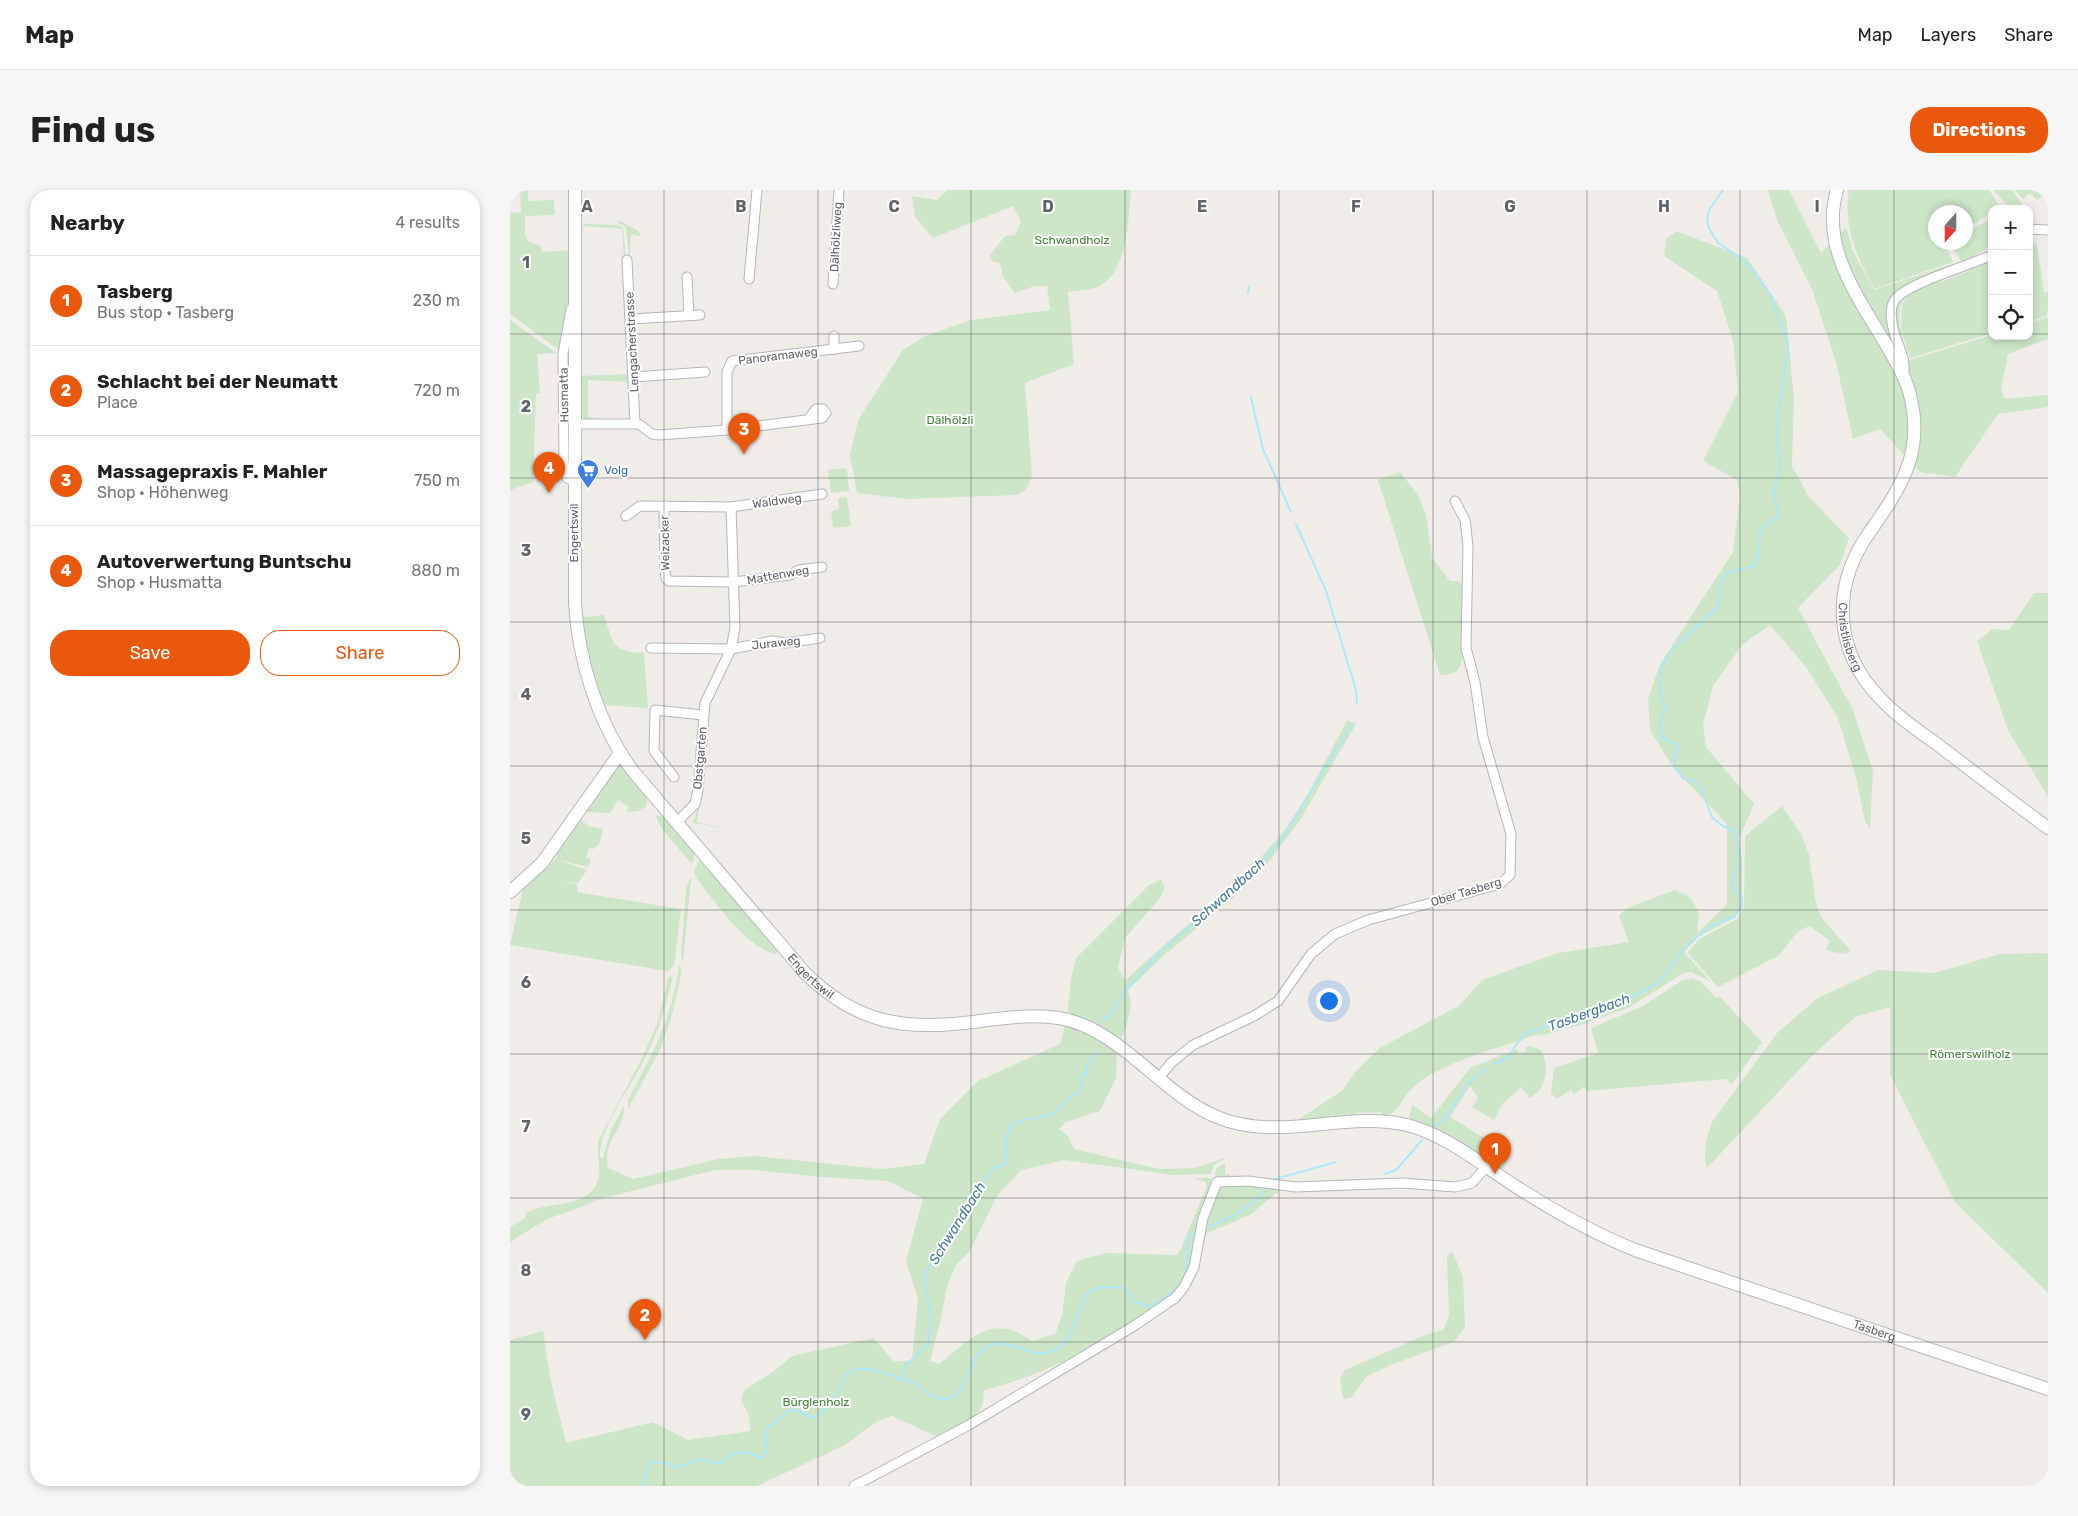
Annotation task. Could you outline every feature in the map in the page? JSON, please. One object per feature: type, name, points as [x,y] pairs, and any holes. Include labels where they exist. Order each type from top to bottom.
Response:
[{"type":"main road","name":"Engertswil","points":[[575,190],[575,602],[580,643],[589,680],[603,719],[620,754],[676,822],[806,973],[824,991],[867,1016],[894,1024],[921,1026],[1017,1016],[1061,1018],[1088,1028]]},
{"type":"main road","name":"Christlisberg","points":[[1837,190],[1833,228],[1839,257],[1904,376],[1911,398],[1914,418],[1911,460],[1899,491],[1861,545],[1849,570],[1841,606],[1846,643],[1862,676],[1888,706],[2048,828]]},
{"type":"main road","points":[[510,892],[542,863],[620,754]]},
{"type":"main road","name":"Tasberg","points":[[1088,1028],[1118,1046],[1158,1079],[1200,1109],[1236,1124],[1274,1128],[1368,1122],[1398,1124],[1421,1130],[1437,1137],[1576,1223],[1636,1250],[2048,1390]]},
{"type":"street","points":[[749,279],[757,190]]},
{"type":"street","name":"Dälhölzliweg","points":[[833,284],[839,190]]},
{"type":"street","points":[[2033,229],[2048,230]]},
{"type":"street","name":"Christlisberg","points":[[1904,376],[1905,361],[1892,326],[1892,308],[1895,300],[1908,288],[1988,257]]},
{"type":"street","name":"Lengacherstrasse","points":[[627,260],[635,424]]},
{"type":"street","points":[[687,277],[689,316]]},
{"type":"street","name":"Husmatta","points":[[574,481],[567,478],[564,462],[563,354],[570,312],[575,306]]},
{"type":"street","points":[[631,319],[700,315]]},
{"type":"street","points":[[834,336],[834,348],[860,346]]},
{"type":"street","name":"Panoramaweg","points":[[728,430],[727,372],[732,361],[834,348]]},
{"type":"street","points":[[634,378],[705,372]]},
{"type":"street","points":[[574,424],[635,424],[659,435],[728,430],[808,420]]},
{"type":"street","name":"Waldweg","points":[[730,507],[822,494]]},
{"type":"street","name":"Ober Tasberg","points":[[1158,1079],[1171,1063],[1193,1045],[1254,1016],[1278,1001],[1311,954],[1335,934],[1368,920],[1500,884],[1510,875],[1511,834],[1483,737],[1475,682],[1466,648],[1468,543],[1465,520],[1456,501]]},
{"type":"street","name":"Weizacker","points":[[664,506],[664,565],[667,580],[678,583],[734,582]]},
{"type":"street","name":"Weizacker","points":[[626,516],[638,507],[730,507]]},
{"type":"street","points":[[730,507],[734,582]]},
{"type":"street","name":"Mattenweg","points":[[734,582],[790,575],[799,570],[822,568]]},
{"type":"street","name":"Obstgarten","points":[[676,822],[695,804],[698,790],[703,715],[711,688],[731,649],[735,628],[734,582]]},
{"type":"street","name":"Juraweg","points":[[731,649],[772,641],[786,643],[820,638]]},
{"type":"street","points":[[650,648],[731,649]]},
{"type":"street","name":"Obstgarten","points":[[674,777],[654,751],[655,710],[703,715]]},
{"type":"street","points":[[854,1486],[969,1425],[1134,1326],[1175,1298],[1184,1287],[1194,1267],[1202,1223],[1215,1180],[1261,1182],[1296,1187],[1402,1183],[1455,1187],[1472,1183],[1486,1167]]},
{"type":"green space","points":[[520,190],[528,190],[528,201],[554,200],[555,215],[525,216],[525,235],[529,242],[541,246],[542,252],[570,250],[570,299],[561,348],[559,350],[510,314],[510,213],[521,212]]},
{"type":"green space","name":"Dälhölzli","points":[[947,190],[1131,190],[1127,231],[1120,260],[1106,282],[1092,289],[1068,292],[1074,364],[1025,383],[1032,477],[1025,491],[1016,495],[906,499],[857,493],[850,455],[858,420],[903,350],[925,336],[971,320],[1050,310],[1047,286],[1034,286],[1015,293],[1003,277],[1000,263],[992,261],[990,255],[1005,236],[1015,235],[1021,222],[1013,206],[933,238],[915,217],[912,196],[937,200]]},
{"type":"green space","points":[[1768,190],[1789,190],[1821,253],[1846,227],[1853,251],[1874,290],[1949,265],[1953,275],[1913,288],[1904,298],[1899,315],[1901,334],[1909,360],[1988,336],[1988,340],[2033,340],[2033,322],[2048,317],[2048,339],[2008,354],[2001,390],[2005,399],[2048,395],[2048,407],[1998,414],[1955,477],[1920,472],[1880,429],[1853,439],[1836,362],[1812,289],[1777,220]]},
{"type":"green space","points":[[1849,190],[1989,190],[1999,205],[1988,205],[1988,215],[1973,224],[1973,205],[1928,205],[1928,250],[1948,250],[1953,262],[1874,289],[1853,241],[1848,217]]},
{"type":"green space","points":[[1993,190],[2012,190],[2023,205],[2007,205]]},
{"type":"green space","points":[[2015,190],[2048,191],[2037,200],[2030,193],[2023,199]]},
{"type":"green space","points":[[618,220],[639,231],[640,236],[631,234],[629,259],[626,227],[618,223]]},
{"type":"green space","points":[[1988,220],[1988,248],[1962,263],[1954,250],[1973,250],[1973,229]]},
{"type":"green space","points":[[584,224],[618,225],[623,228],[626,258],[624,259],[622,229],[584,226],[581,231]]},
{"type":"green space","points":[[1676,231],[1747,258],[1786,316],[1794,398],[1792,466],[1809,497],[1849,538],[1840,565],[1798,608],[1853,710],[1873,771],[1870,829],[1865,821],[1856,778],[1838,718],[1806,667],[1770,625],[1742,645],[1713,686],[1703,724],[1706,747],[1754,804],[1739,839],[1742,859],[1742,907],[1736,917],[1698,937],[1698,932],[1727,905],[1727,824],[1672,766],[1650,730],[1648,699],[1660,664],[1733,552],[1740,496],[1737,480],[1703,461],[1738,392],[1733,340],[1717,291],[1664,256],[1666,239]]},
{"type":"green space","points":[[2033,242],[2037,245],[2044,293],[2048,292],[2047,316],[2033,321]]},
{"type":"green space","points":[[1988,262],[1988,334],[1910,358],[1901,330],[1902,304],[1911,291],[1954,277]]},
{"type":"green space","points":[[510,320],[556,353],[537,354],[540,393],[536,394],[533,482],[510,490]]},
{"type":"green space","points":[[630,374],[630,382],[588,380],[588,417],[593,417],[593,420],[583,419],[579,376]]},
{"type":"green space","points":[[847,468],[849,491],[831,493],[828,470]]},
{"type":"green space","points":[[1400,472],[1417,494],[1426,514],[1432,558],[1450,581],[1459,581],[1464,588],[1462,661],[1459,669],[1452,674],[1440,675],[1378,480]]},
{"type":"green space","points":[[847,497],[851,526],[833,528],[831,511],[839,509],[838,498]]},
{"type":"green space","points":[[2034,593],[2048,593],[2048,797],[2008,730],[1977,641],[1993,629],[2009,630]]},
{"type":"green space","points":[[604,615],[609,633],[619,648],[625,651],[644,653],[648,708],[604,705],[588,657],[583,617]]},
{"type":"green space","points":[[1347,720],[1356,724],[1300,820],[1272,858],[1231,900],[1163,956],[1128,990],[1131,1004],[1130,1010],[1127,1024],[1119,1043],[1067,1017],[1071,979],[1076,958],[1149,885],[1161,879],[1165,887],[1160,898],[1125,938],[1118,967],[1125,981],[1261,858],[1298,811]]},
{"type":"green space","points":[[617,766],[624,767],[648,795],[646,806],[638,811],[626,812],[629,807],[618,800],[610,813],[586,812]]},
{"type":"green space","points":[[700,800],[697,822],[722,828],[693,823]]},
{"type":"green space","points":[[1782,806],[1802,836],[1809,855],[1816,903],[1821,917],[1850,950],[1848,954],[1832,952],[1826,949],[1830,941],[1810,926],[1799,931],[1778,956],[1718,987],[1687,952],[1701,938],[1737,919],[1744,907],[1745,836]]},
{"type":"green space","points":[[656,815],[666,817],[695,852],[692,864],[665,833]]},
{"type":"green space","points":[[581,819],[588,826],[603,829],[600,843],[594,849],[589,848],[586,858],[591,860],[588,867],[558,860],[587,870],[578,883],[559,881],[577,884],[577,892],[681,909],[674,966],[668,971],[510,945],[523,889],[555,860],[560,848]]},
{"type":"green space","points":[[700,859],[780,949],[775,954],[753,942],[742,933],[713,900],[697,879],[694,871]]},
{"type":"green space","points":[[690,878],[683,963],[681,956],[686,889]]},
{"type":"green space","points":[[1675,890],[1690,897],[1699,914],[1697,938],[1684,952],[1710,981],[1691,972],[1682,974],[1628,1008],[1584,1024],[1540,1036],[1539,1034],[1459,1061],[1430,1075],[1417,1084],[1388,1116],[1382,1118],[1382,1112],[1357,1113],[1357,1119],[1293,1123],[1343,1090],[1356,1071],[1380,1048],[1460,1005],[1482,980],[1558,953],[1629,942],[1619,916],[1627,908]]},
{"type":"green space","name":"Römerswilholz","points":[[2048,953],[2048,1293],[1955,1202],[1890,1075],[1890,1007],[1855,1017],[1812,1056],[1707,1168],[1705,1159],[1706,1141],[1712,1122],[1777,1033],[1818,998],[1878,970],[1934,973],[2000,954]]},
{"type":"green space","points":[[679,964],[682,970],[671,1019],[660,1050],[628,1109],[628,1100],[653,1051],[667,1018]]},
{"type":"green space","name":"Bürglenholz","points":[[672,975],[664,1008],[649,1050],[610,1121],[601,1146],[600,1157],[603,1158],[611,1130],[624,1106],[624,1114],[608,1150],[608,1168],[633,1179],[719,1159],[754,1156],[881,1169],[924,1164],[940,1119],[978,1081],[1060,1044],[1065,1025],[1096,1038],[1117,1052],[1116,1079],[1100,1111],[1066,1122],[1059,1129],[1068,1136],[1074,1149],[1159,1169],[1195,1168],[1228,1157],[1214,1165],[1211,1174],[1173,1175],[1065,1160],[1021,1170],[997,1196],[970,1251],[956,1265],[947,1286],[930,1361],[939,1364],[970,1339],[988,1330],[997,1328],[1010,1330],[1032,1341],[1055,1334],[1062,1316],[1066,1283],[1077,1261],[1105,1253],[1178,1255],[1207,1186],[1206,1182],[1193,1178],[1210,1178],[1215,1193],[1226,1184],[1276,1187],[1280,1190],[1250,1215],[1207,1233],[1183,1282],[1176,1292],[1163,1303],[1106,1340],[1067,1360],[1026,1377],[984,1390],[983,1403],[978,1412],[968,1421],[935,1436],[892,1416],[876,1422],[845,1445],[757,1486],[510,1486],[510,1340],[543,1331],[550,1377],[566,1443],[653,1422],[688,1440],[750,1431],[749,1415],[741,1400],[744,1390],[773,1372],[792,1356],[874,1338],[894,1362],[912,1360],[918,1299],[906,1261],[923,1199],[888,1181],[754,1170],[715,1170],[596,1200],[547,1219],[510,1242],[510,1227],[525,1218],[526,1213],[535,1209],[577,1200],[586,1196],[593,1189],[599,1175],[598,1141],[642,1058],[658,1022],[668,978]]},
{"type":"green space","points":[[1692,978],[1701,982],[1716,998],[1719,996],[1762,1042],[1732,1084],[1725,1079],[1587,1091],[1584,1087],[1574,1094],[1571,1090],[1557,1099],[1551,1093],[1554,1068],[1598,1053],[1591,1028],[1643,1006],[1681,981]]},
{"type":"green space","points":[[1531,1046],[1541,1050],[1546,1070],[1543,1083],[1536,1094],[1530,1098],[1521,1087],[1502,1105],[1494,1120],[1472,1107],[1478,1098],[1470,1086],[1450,1117],[1498,1147],[1507,1162],[1501,1170],[1409,1117],[1412,1105],[1431,1118],[1470,1068],[1517,1049],[1519,1053],[1526,1051],[1526,1047]]},
{"type":"green space","points":[[1225,1163],[1225,1174],[1230,1174],[1230,1179],[1218,1178],[1215,1174],[1217,1168]]},
{"type":"green space","points":[[1452,1251],[1463,1277],[1465,1327],[1454,1342],[1393,1364],[1367,1376],[1351,1398],[1343,1399],[1340,1380],[1345,1370],[1425,1335],[1443,1330],[1449,1316],[1447,1258]]},
{"type":"waterway","name":"Tasbergbach","points":[[1494,1064],[1507,1058],[1524,1034],[1547,1026],[1569,1022],[1592,1009],[1621,1003],[1656,984],[1683,950],[1698,936],[1713,925],[1734,917],[1742,906],[1742,898],[1733,887],[1732,877],[1740,865],[1737,837],[1734,831],[1721,825],[1712,817],[1700,786],[1694,781],[1684,779],[1675,768],[1674,761],[1678,745],[1664,739],[1659,729],[1665,708],[1660,690],[1660,674],[1665,661],[1672,650],[1719,605],[1721,581],[1726,573],[1754,566],[1759,554],[1760,530],[1776,518],[1778,514],[1774,492],[1780,468],[1777,439],[1778,412],[1788,355],[1787,343],[1770,294],[1755,273],[1739,257],[1718,243],[1709,228],[1707,220],[1709,210],[1723,190]]},
{"type":"waterway","name":"Schwandbach","points":[[1248,293],[1249,286]]},
{"type":"waterway","name":"Schwandbach","points":[[1251,397],[1263,449],[1291,512]]},
{"type":"waterway","name":"Schwandbach","points":[[1296,524],[1326,591],[1356,690],[1357,704]]},
{"type":"waterway","name":"Schwandbach","points":[[1104,1020],[1111,1014],[1125,991],[1161,951],[1249,877],[1282,839],[1351,725]]},
{"type":"waterway","name":"Schwandbach","points":[[900,1380],[907,1364],[929,1344],[928,1335],[931,1319],[924,1276],[947,1235],[958,1223],[978,1186],[994,1168],[1005,1164],[1007,1137],[1011,1128],[1021,1121],[1052,1114],[1066,1100],[1079,1093],[1083,1074],[1087,1073],[1087,1065],[1096,1052]]},
{"type":"waterway","name":"Tasbergbach","points":[[1436,1126],[1448,1115],[1467,1085],[1486,1068]]},
{"type":"waterway","points":[[1385,1174],[1396,1170],[1422,1140]]},
{"type":"waterway","name":"Tasbergbach","points":[[1272,1180],[1336,1162]]},
{"type":"waterway","name":"Tasbergbach","points":[[1204,1228],[1240,1212],[1254,1201],[1267,1186]]},
{"type":"waterway","name":"Tasbergbach","points":[[644,1486],[647,1467],[653,1462],[667,1463],[677,1468],[699,1459],[714,1463],[723,1462],[731,1454],[749,1452],[760,1458],[768,1449],[765,1435],[768,1427],[789,1411],[796,1410],[813,1418],[821,1414],[831,1404],[846,1374],[854,1370],[869,1369],[903,1379],[915,1384],[935,1397],[948,1398],[955,1395],[961,1389],[977,1355],[983,1349],[1001,1344],[1034,1353],[1043,1353],[1060,1347],[1070,1333],[1089,1291],[1103,1287],[1125,1288],[1135,1302],[1148,1307],[1170,1294],[1183,1279],[1187,1268],[1187,1244],[1192,1234],[1197,1230]]},
{"type":"place","name":"Massagepraxis F. Mahler","points":[[744,454]]},
{"type":"place","name":"Volg","points":[[588,489]]},
{"type":"place","name":"Autoverwertung Buntschu","points":[[549,493]]},
{"type":"place","name":"Tasberg","points":[[1495,1174]]},
{"type":"place","name":"Schlacht bei der Neumatt","points":[[645,1340]]},
{"type":"park label","name":"Schwandholz","points":[[1072,240]]}]
